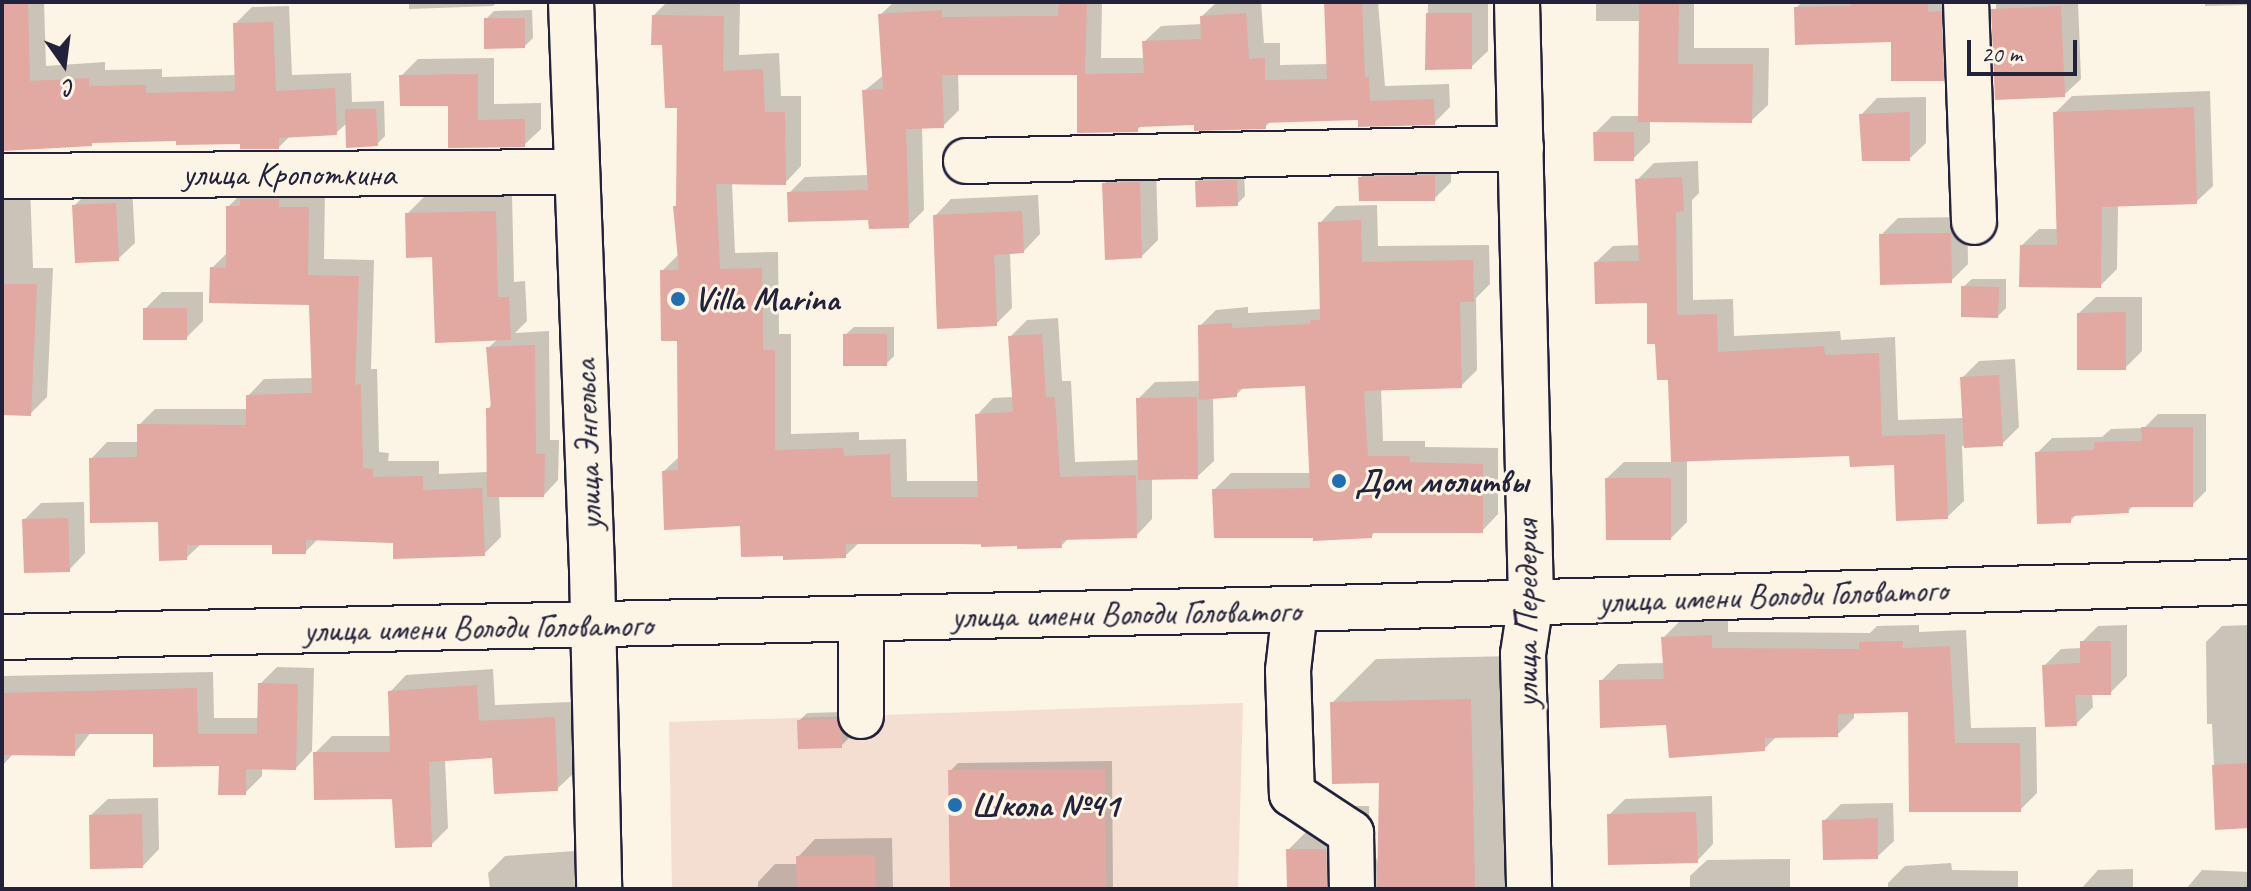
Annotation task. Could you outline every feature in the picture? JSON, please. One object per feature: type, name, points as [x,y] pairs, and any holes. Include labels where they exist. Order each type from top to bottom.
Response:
[{"type":"street","name":"улица Энгельса","points":[[571,2],[599,889]]},
{"type":"street","name":"улица Передерия","points":[[1517,2],[1531,601],[1523,654],[1529,889]]},
{"type":"street","points":[[1966,2],[1974,222]]},
{"type":"street","points":[[966,161],[1521,148]]},
{"type":"street","name":"улица Кропоткина","points":[[2,176],[577,172]]},
{"type":"street","name":"улица имени Володи Головатого","points":[[2,637],[1295,609],[2249,582]]},
{"type":"street","points":[[1295,609],[1288,670],[1292,794],[1351,833],[1352,889]]},
{"type":"street","points":[[861,619],[861,716]]},
{"type":"shaded area","name":"Школа №41","points":[[1243,703],[1238,889],[672,889],[669,722]]},
{"type":"building","points":[[2,2],[28,2],[30,81],[89,78],[89,86],[146,85],[146,93],[235,91],[233,23],[273,22],[276,91],[335,88],[337,135],[279,138],[279,149],[240,149],[240,144],[176,145],[176,141],[92,143],[92,146],[2,151]]},
{"type":"building","points":[[1059,2],[1087,2],[1085,74],[1144,73],[1142,41],[1201,39],[1200,16],[1246,13],[1249,59],[1265,58],[1265,80],[1327,79],[1324,2],[1362,2],[1365,77],[1369,77],[1370,101],[1434,99],[1435,125],[1358,127],[1358,120],[1266,123],[1266,129],[1194,131],[1194,125],[1138,127],[1138,132],[1077,133],[1077,75],[942,75],[944,128],[906,129],[909,228],[869,229],[868,220],[788,222],[787,192],[868,190],[862,90],[883,89],[878,14],[942,10],[942,17],[1058,16]]},
{"type":"building","points":[[1639,2],[1679,2],[1678,64],[1753,64],[1752,123],[1638,122]]},
{"type":"building","points":[[1851,2],[1928,2],[1928,12],[1941,11],[1944,81],[1891,81],[1891,42],[1795,45],[1794,7],[1851,6]]},
{"type":"building","points":[[2061,6],[2065,97],[1995,100],[1991,9]]},
{"type":"building","points":[[1426,13],[1472,13],[1472,69],[1425,70]]},
{"type":"building","points":[[652,15],[724,16],[723,71],[763,69],[765,112],[785,112],[786,185],[716,184],[720,269],[762,268],[763,350],[775,350],[775,450],[843,448],[844,456],[890,454],[891,497],[978,497],[975,414],[1013,412],[1008,336],[1042,334],[1046,397],[1055,397],[1060,477],[1136,475],[1137,538],[1061,540],[1062,548],[1017,549],[1017,546],[981,547],[981,544],[846,544],[846,558],[783,560],[783,556],[741,557],[740,526],[664,530],[662,471],[678,470],[677,341],[661,341],[660,270],[679,270],[673,206],[676,206],[677,108],[665,108],[662,45],[651,45]]},
{"type":"building","points":[[484,18],[525,18],[525,48],[484,49]]},
{"type":"building","points":[[478,74],[478,120],[525,119],[525,147],[448,148],[448,106],[400,106],[399,75]]},
{"type":"building","points":[[2194,107],[2197,204],[2102,207],[2101,288],[2019,287],[2020,245],[2057,245],[2053,112]]},
{"type":"building","points":[[345,109],[376,109],[378,146],[346,148]]},
{"type":"building","points":[[1910,112],[1910,161],[1862,161],[1859,114]]},
{"type":"building","points":[[1593,132],[1634,132],[1634,161],[1594,161]]},
{"type":"building","points":[[1435,175],[1435,201],[1359,201],[1358,177]]},
{"type":"building","points":[[1682,177],[1684,211],[1676,212],[1677,315],[1717,314],[1718,352],[1824,346],[1825,355],[1879,353],[1882,436],[1945,434],[1948,519],[1896,521],[1894,465],[1850,467],[1849,456],[1671,462],[1668,380],[1657,380],[1655,344],[1647,344],[1647,303],[1595,304],[1594,262],[1639,261],[1635,179]]},
{"type":"building","points":[[1237,180],[1238,206],[1196,207],[1195,181]]},
{"type":"building","points":[[1140,182],[1142,258],[1105,260],[1102,183]]},
{"type":"building","points":[[240,199],[279,199],[279,207],[309,207],[308,275],[359,276],[355,385],[361,384],[363,468],[373,469],[373,477],[423,476],[423,490],[482,488],[485,556],[393,559],[393,543],[306,540],[306,554],[272,554],[272,545],[187,545],[187,560],[159,561],[158,522],[90,523],[89,458],[137,457],[137,424],[246,425],[246,395],[312,393],[309,305],[209,303],[210,267],[226,268],[226,206],[240,206]]},
{"type":"building","points":[[116,203],[119,261],[75,263],[72,205]]},
{"type":"building","points":[[496,211],[498,297],[509,297],[511,340],[435,343],[432,257],[406,258],[405,213]]},
{"type":"building","points":[[1022,211],[1024,253],[994,255],[997,326],[937,329],[933,215]]},
{"type":"building","points":[[1361,220],[1362,262],[1473,260],[1474,302],[1460,302],[1462,388],[1364,391],[1368,456],[1410,456],[1410,462],[1483,464],[1483,533],[1372,533],[1372,538],[1313,541],[1313,538],[1214,538],[1212,489],[1310,488],[1305,386],[1237,389],[1237,397],[1199,400],[1198,325],[1232,323],[1232,328],[1310,324],[1310,320],[1320,320],[1318,222]]},
{"type":"building","points":[[1951,233],[1952,283],[1880,285],[1879,234]]},
{"type":"building","points":[[2,284],[37,284],[31,416],[2,415]]},
{"type":"building","points":[[1961,286],[1999,287],[1998,318],[1961,317]]},
{"type":"building","points":[[143,308],[187,308],[187,340],[143,340]]},
{"type":"building","points":[[2126,312],[2126,370],[2077,370],[2077,313]]},
{"type":"building","points":[[843,334],[887,334],[887,366],[843,366]]},
{"type":"building","points":[[535,345],[536,454],[545,454],[544,497],[487,497],[486,408],[491,408],[486,347]]},
{"type":"building","points":[[1999,375],[2003,446],[1964,448],[1960,377]]},
{"type":"building","points":[[1197,397],[1198,479],[1138,480],[1136,398]]},
{"type":"building","points":[[2141,427],[2193,427],[2193,507],[2128,507],[2129,513],[2071,516],[2071,523],[2037,524],[2035,452],[2094,450],[2094,442],[2142,441]]},
{"type":"building","points":[[1605,478],[1671,478],[1671,540],[1606,540]]},
{"type":"building","points":[[68,518],[70,572],[24,573],[22,519]]},
{"type":"building","points":[[1712,635],[1712,648],[1859,649],[1859,642],[1903,641],[1903,648],[1950,646],[1955,743],[2020,743],[2021,812],[1909,812],[1908,712],[1838,714],[1838,737],[1765,738],[1765,751],[1669,758],[1666,725],[1600,728],[1599,680],[1664,679],[1661,637]]},
{"type":"building","points":[[2080,641],[2111,641],[2111,695],[2075,695],[2077,726],[2045,727],[2042,665],[2080,663]]},
{"type":"building","points":[[258,683],[298,684],[296,770],[246,769],[246,795],[218,795],[219,766],[153,767],[153,734],[75,734],[75,756],[2,755],[2,693],[197,688],[198,734],[257,734]]},
{"type":"building","points":[[477,685],[479,721],[555,717],[558,791],[494,794],[492,758],[429,762],[432,847],[395,848],[392,799],[314,800],[313,752],[390,752],[388,691]]},
{"type":"building","points":[[1471,699],[1475,889],[1377,889],[1379,783],[1332,784],[1330,702]]},
{"type":"building","points":[[837,719],[842,731],[842,748],[798,749],[797,720]]},
{"type":"building","points":[[2249,763],[2249,828],[2215,830],[2212,765]]},
{"type":"building","points":[[1105,769],[1106,889],[950,889],[948,770]]},
{"type":"building","points":[[1696,812],[1698,863],[1608,865],[1607,814]]},
{"type":"building","points":[[142,814],[143,868],[90,869],[89,815]]},
{"type":"building","points":[[1878,818],[1878,859],[1823,860],[1822,820]]},
{"type":"building","points":[[1286,849],[1326,849],[1327,889],[1287,889]]},
{"type":"building","points":[[875,855],[876,889],[797,889],[796,856]]},
{"type":"place","name":"Villa Marina","points":[[678,299]]},
{"type":"place","name":"Дом молитвы","points":[[1339,481]]},
{"type":"place","name":"Школа №41","points":[[955,805]]}]
